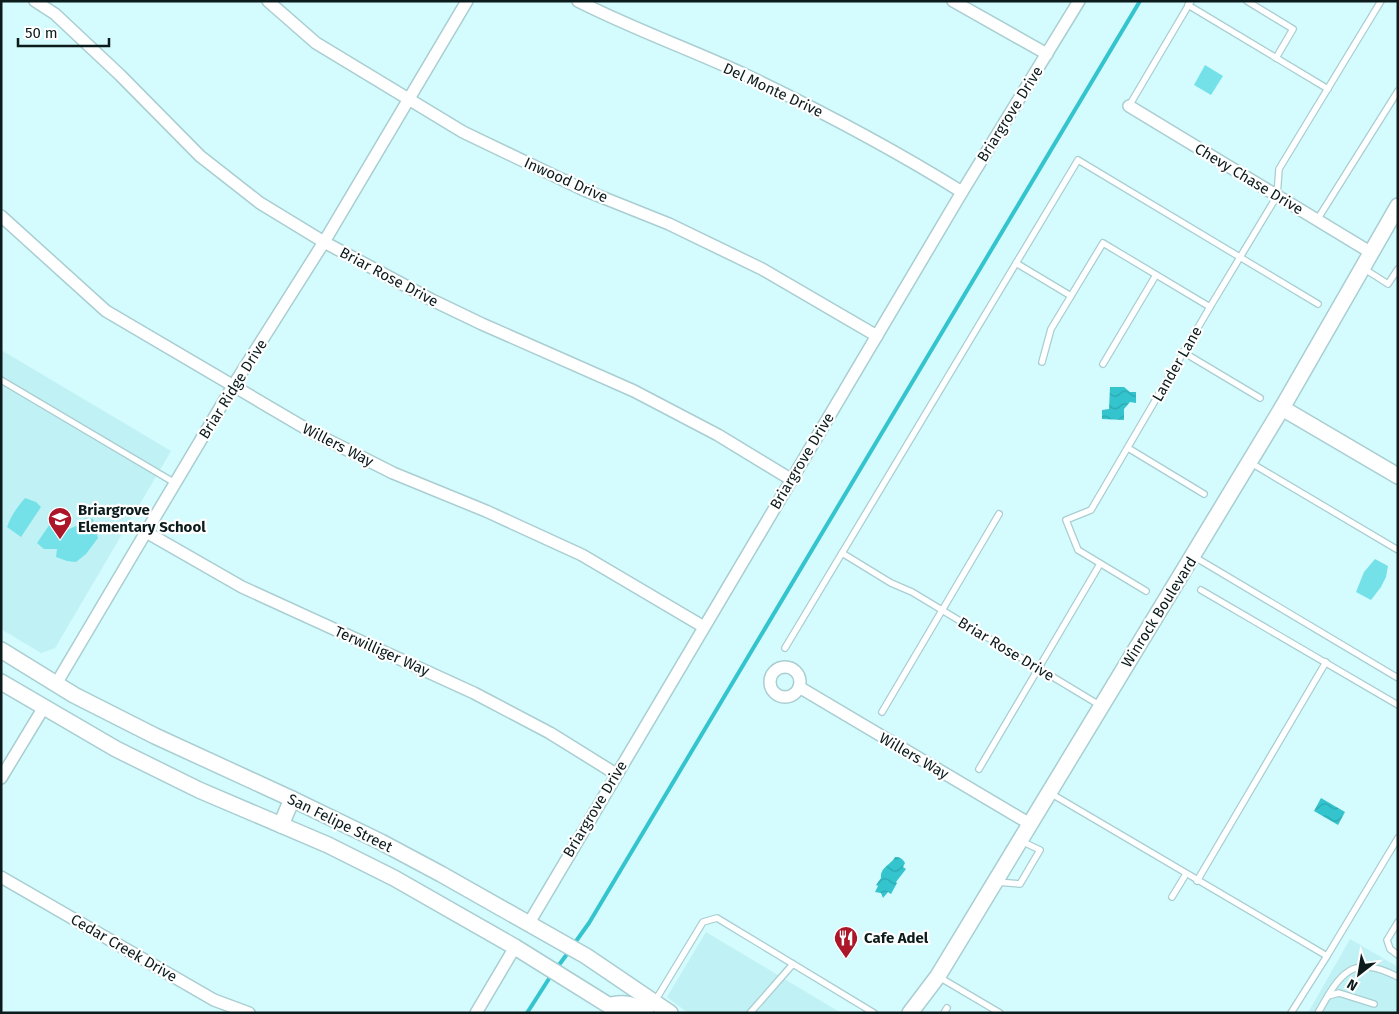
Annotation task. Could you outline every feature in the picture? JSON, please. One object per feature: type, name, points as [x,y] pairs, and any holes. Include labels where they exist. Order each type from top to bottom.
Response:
[{"type":"main road","name":"Winrock Boulevard","points":[[910,1013],[938,976],[1193,556],[1282,408],[1370,252],[1397,210]]},
{"type":"main road","points":[[1282,408],[1398,476]]},
{"type":"main road","name":"San Felipe Street","points":[[1,650],[74,695],[154,736],[381,842],[586,956],[650,1007],[670,1013]]},
{"type":"main road","name":"San Felipe Street","points":[[1,682],[116,748],[199,790],[328,845],[394,878],[529,955],[613,1010]]},
{"type":"main road","name":"Briar Ridge Drive","points":[[44,707],[56,684]]},
{"type":"main road","points":[[281,825],[292,799]]},
{"type":"main road","points":[[613,1010],[622,1003],[650,1007]]},
{"type":"street","name":"Briar Rose Drive","points":[[35,1],[55,14],[120,75],[200,156],[260,203],[324,242],[432,300],[634,391],[718,436],[792,480]]},
{"type":"street","name":"Inwood Drive","points":[[268,1],[316,43],[463,132],[584,190],[669,224],[762,269],[877,336]]},
{"type":"street","name":"Briar Ridge Drive","points":[[56,684],[175,482],[324,242],[467,1]]},
{"type":"street","name":"Del Monte Drive","points":[[578,1],[655,37],[747,76],[826,114],[962,192]]},
{"type":"street","points":[[953,1],[1047,54]]},
{"type":"street","name":"Briargrove Drive","points":[[529,923],[962,192],[1079,1]]},
{"type":"street","name":"Chevy Chase Drive","points":[[1129,106],[1370,252]]},
{"type":"street","name":"Willers Way","points":[[1,216],[106,311],[233,386],[310,431],[393,473],[486,511],[582,555],[704,627]]},
{"type":"street","name":"Terwilliger Way","points":[[146,532],[242,587],[474,692],[550,734],[616,774]]},
{"type":"street","name":"Willers Way","points":[[799,687],[1030,824]]},
{"type":"street","name":"Briar Ridge Drive","points":[[1,778],[44,707]]},
{"type":"street","name":"Cedar Creek Drive","points":[[1,877],[214,1000],[249,1013]]},
{"type":"street","points":[[476,1013],[515,947]]},
{"type":"lane","points":[[1247,1],[1293,29],[1276,58]]},
{"type":"lane","points":[[1277,196],[1279,169],[1381,1]]},
{"type":"lane","points":[[1129,106],[1190,3],[1328,89]]},
{"type":"lane","points":[[1317,220],[1398,90]]},
{"type":"lane","points":[[784,648],[1078,160],[1318,304]]},
{"type":"lane","name":"Lander Lane","points":[[1100,564],[1078,550],[1066,520],[1091,510],[1277,196]]},
{"type":"lane","points":[[1042,362],[1051,329],[1103,242],[1210,307]]},
{"type":"lane","points":[[1016,263],[1071,296]]},
{"type":"lane","points":[[1362,268],[1388,284],[1398,269]]},
{"type":"lane","points":[[1103,364],[1156,275]]},
{"type":"lane","points":[[1183,352],[1260,398]]},
{"type":"lane","points":[[1,380],[175,482]]},
{"type":"lane","points":[[1128,448],[1204,494]]},
{"type":"lane","points":[[1249,462],[1398,550]]},
{"type":"lane","points":[[882,712],[999,514]]},
{"type":"lane","name":"Briar Rose Drive","points":[[842,553],[912,592],[1101,706]]},
{"type":"lane","points":[[1193,556],[1398,678]]},
{"type":"lane","points":[[979,770],[1100,564],[1146,590]]},
{"type":"lane","points":[[1201,590],[1398,705]]},
{"type":"lane","points":[[1197,881],[1326,662]]},
{"type":"lane","points":[[1049,792],[1327,956]]},
{"type":"lane","points":[[1292,1013],[1398,838]]},
{"type":"lane","points":[[995,882],[1020,884],[1040,850],[1020,840]]},
{"type":"lane","points":[[1172,896],[1186,874]]},
{"type":"lane","points":[[650,1007],[702,922],[717,918],[874,1013]]},
{"type":"lane","points":[[1398,922],[1387,940],[1390,949],[1398,956]]},
{"type":"lane","points":[[750,1013],[793,964]]},
{"type":"lane","points":[[1318,1013],[1336,982],[1352,969],[1369,966],[1398,977]]},
{"type":"lane","points":[[938,976],[1000,1013]]},
{"type":"lane","points":[[1328,996],[1338,993],[1374,1004]]},
{"type":"shaded area","points":[[1205,65],[1223,76],[1211,95],[1194,85]]},
{"type":"shaded area","name":"Briargrove Elementary School","points":[[1,350],[171,451],[55,648],[41,653],[1,629]]},
{"type":"shaded area","points":[[25,498],[36,502],[41,507],[21,537],[7,527],[14,512]]},
{"type":"shaded area","points":[[54,518],[67,530],[86,518],[93,519],[98,538],[86,554],[76,562],[56,557],[57,549],[44,549],[37,543]]},
{"type":"shaded area","points":[[1375,559],[1388,566],[1386,577],[1381,587],[1371,600],[1356,592],[1364,572]]},
{"type":"shaded area","points":[[706,932],[841,1013],[688,1013],[667,997]]},
{"type":"shaded area","points":[[1350,939],[1398,967],[1398,1013],[1308,1013]]},
{"type":"water","points":[[1110,387],[1124,387],[1130,392],[1136,392],[1136,403],[1130,402],[1124,409],[1124,420],[1102,419],[1102,410],[1109,409]]},
{"type":"water","points":[[1321,798],[1345,812],[1338,825],[1314,811]]},
{"type":"water","points":[[895,857],[903,860],[905,863],[903,867],[906,869],[896,882],[891,894],[888,892],[883,898],[881,893],[875,892],[878,886],[876,885],[881,878],[882,871]]},
{"type":"waterway","points":[[574,944],[589,923],[1140,1]]},
{"type":"waterway","points":[[556,969],[570,950]]},
{"type":"waterway","points":[[527,1013],[552,974]]},
{"type":"place","name":"Briargrove Elementary School","points":[[60,540]]},
{"type":"place","name":"Cafe Adel","points":[[846,959]]}]
